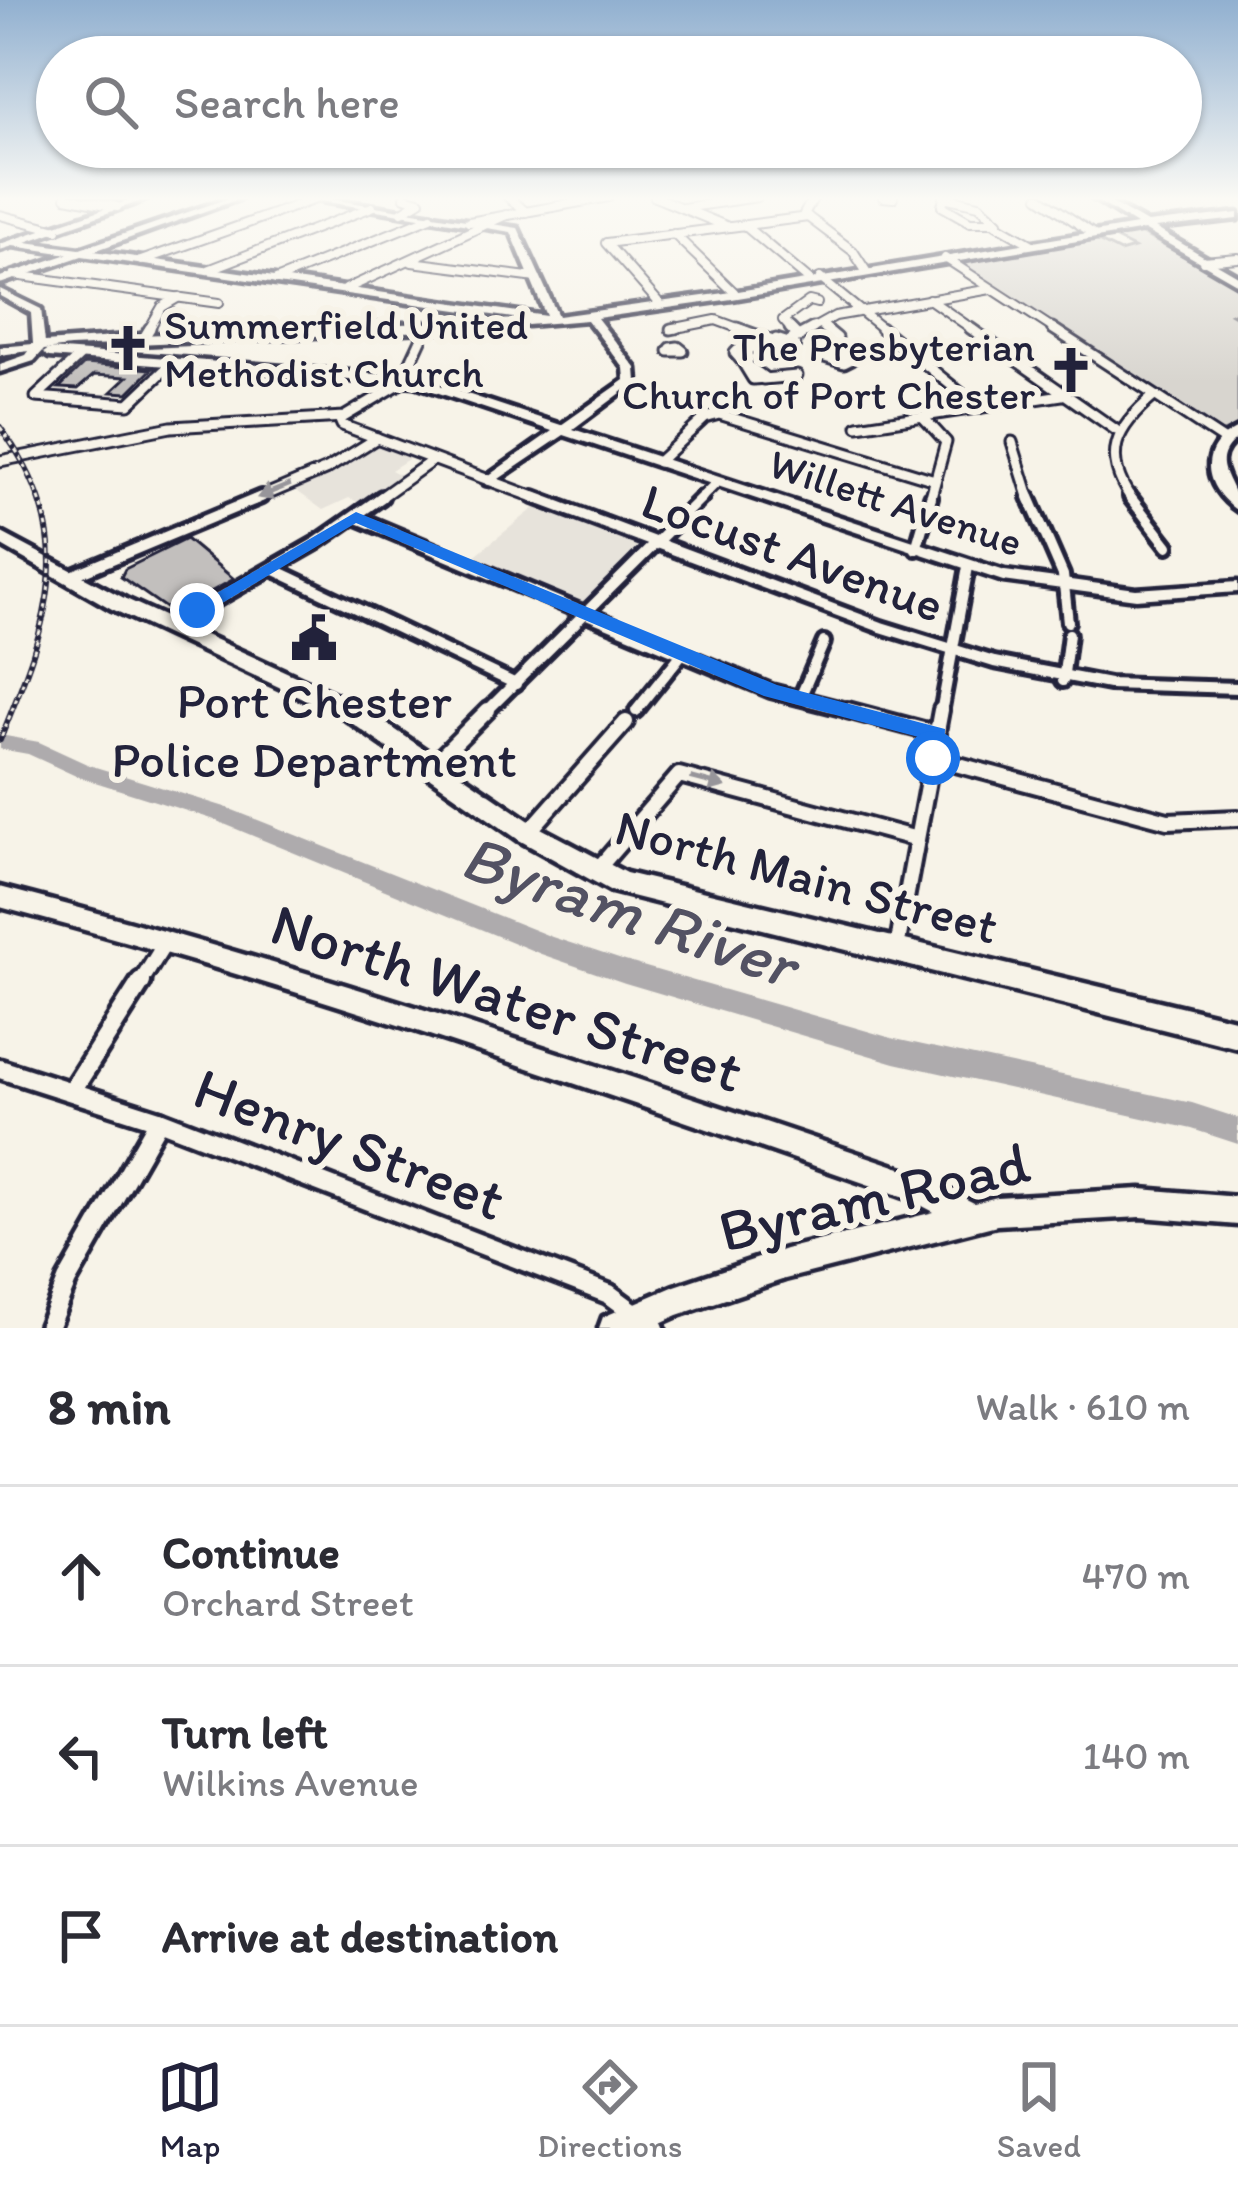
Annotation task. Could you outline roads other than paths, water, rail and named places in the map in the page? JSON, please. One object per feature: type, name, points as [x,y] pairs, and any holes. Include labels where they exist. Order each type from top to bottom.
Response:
[{"type":"main road","name":"North Main Street","points":[[0,537],[69,577],[351,711],[528,833],[595,872],[661,896],[1238,1034]]},
{"type":"street","points":[[0,280],[57,259]]},
{"type":"street","points":[[126,259],[550,320]]},
{"type":"street","points":[[141,261],[147,259]]},
{"type":"street","points":[[208,270],[237,259]]},
{"type":"street","points":[[276,280],[328,259]]},
{"type":"street","points":[[346,290],[417,259]]},
{"type":"street","points":[[528,259],[553,314],[550,320]]},
{"type":"street","points":[[620,259],[660,304]]},
{"type":"street","points":[[700,259],[734,292]]},
{"type":"street","points":[[788,259],[862,312],[979,408]]},
{"type":"street","points":[[858,259],[866,271]]},
{"type":"street","points":[[172,363],[129,404],[36,397],[77,352],[145,336],[426,329],[550,320],[939,259]]},
{"type":"street","points":[[946,259],[1154,396],[1232,436],[1213,461],[1238,506]]},
{"type":"street","points":[[1198,259],[1238,281]]},
{"type":"street","points":[[1203,262],[1229,259]]},
{"type":"street","points":[[410,262],[536,278]]},
{"type":"street","points":[[14,275],[219,303]]},
{"type":"street","points":[[797,376],[763,379],[735,353],[794,342],[836,316],[992,289]]},
{"type":"street","points":[[0,292],[37,311],[39,348],[30,358],[0,368]]},
{"type":"street","points":[[145,336],[162,307],[180,297]]},
{"type":"street","points":[[929,299],[1116,430]]},
{"type":"street","points":[[815,354],[794,342],[784,318],[809,301],[817,303]]},
{"type":"street","points":[[490,481],[625,388],[633,376],[589,315]]},
{"type":"street","points":[[673,347],[669,326],[734,328],[773,343]]},
{"type":"street","points":[[820,326],[837,338]]},
{"type":"street","points":[[0,461],[171,427],[339,418],[404,378],[426,329]]},
{"type":"street","name":"Willett Avenue","points":[[0,351],[39,348],[172,363],[404,378],[968,567],[1067,588],[1136,594],[1232,588]]},
{"type":"street","points":[[858,426],[1062,395]]},
{"type":"street","points":[[1154,396],[1124,417],[1116,430],[1112,460],[1119,480],[1168,546]]},
{"type":"street","points":[[658,462],[714,414],[935,480]]},
{"type":"street","points":[[916,549],[946,442],[923,417]]},
{"type":"street","name":"Locust Avenue","points":[[339,418],[342,425],[952,654],[1064,681],[1124,688],[1238,688]]},
{"type":"street","points":[[69,577],[327,469],[377,438]]},
{"type":"street","points":[[1012,442],[1018,472],[1059,553],[1067,588],[1064,681]]},
{"type":"street","points":[[170,627],[356,517],[433,460]]},
{"type":"street","points":[[430,767],[718,482]]},
{"type":"street","points":[[356,517],[681,656],[800,698],[938,734]]},
{"type":"street","points":[[896,954],[968,567]]},
{"type":"street","points":[[273,569],[516,684]]},
{"type":"street","points":[[800,698],[824,642]]},
{"type":"street","points":[[528,833],[681,656]]},
{"type":"street","points":[[933,758],[1168,820],[1238,818]]},
{"type":"street","points":[[595,872],[679,776],[917,839]]},
{"type":"street","name":"North Water Street","points":[[0,897],[168,939],[895,1180],[974,1218]]},
{"type":"street","points":[[73,1089],[168,939]]},
{"type":"street","name":"Henry Street","points":[[0,1069],[159,1120],[609,1294],[636,1324]]},
{"type":"street","points":[[48,1328],[67,1281],[159,1120]]},
{"type":"street","name":"Byram Road","points":[[636,1324],[784,1264],[997,1211],[1125,1204],[1238,1211]]},
{"type":"waterway","name":"Byram River","points":[[0,742],[32,747],[83,771],[218,813],[549,947],[625,972],[895,1051],[1192,1116],[1238,1131]]},
{"type":"railway","points":[[0,427],[26,468],[42,507],[49,544],[43,619],[0,740]]},
{"type":"place","name":"Summerfield United Methodist Church","points":[[128,348]]},
{"type":"place","name":"The Presbyterian Church of Port Chester","points":[[1071,370]]},
{"type":"place","name":"Port Chester Police Department","points":[[314,638]]}]
